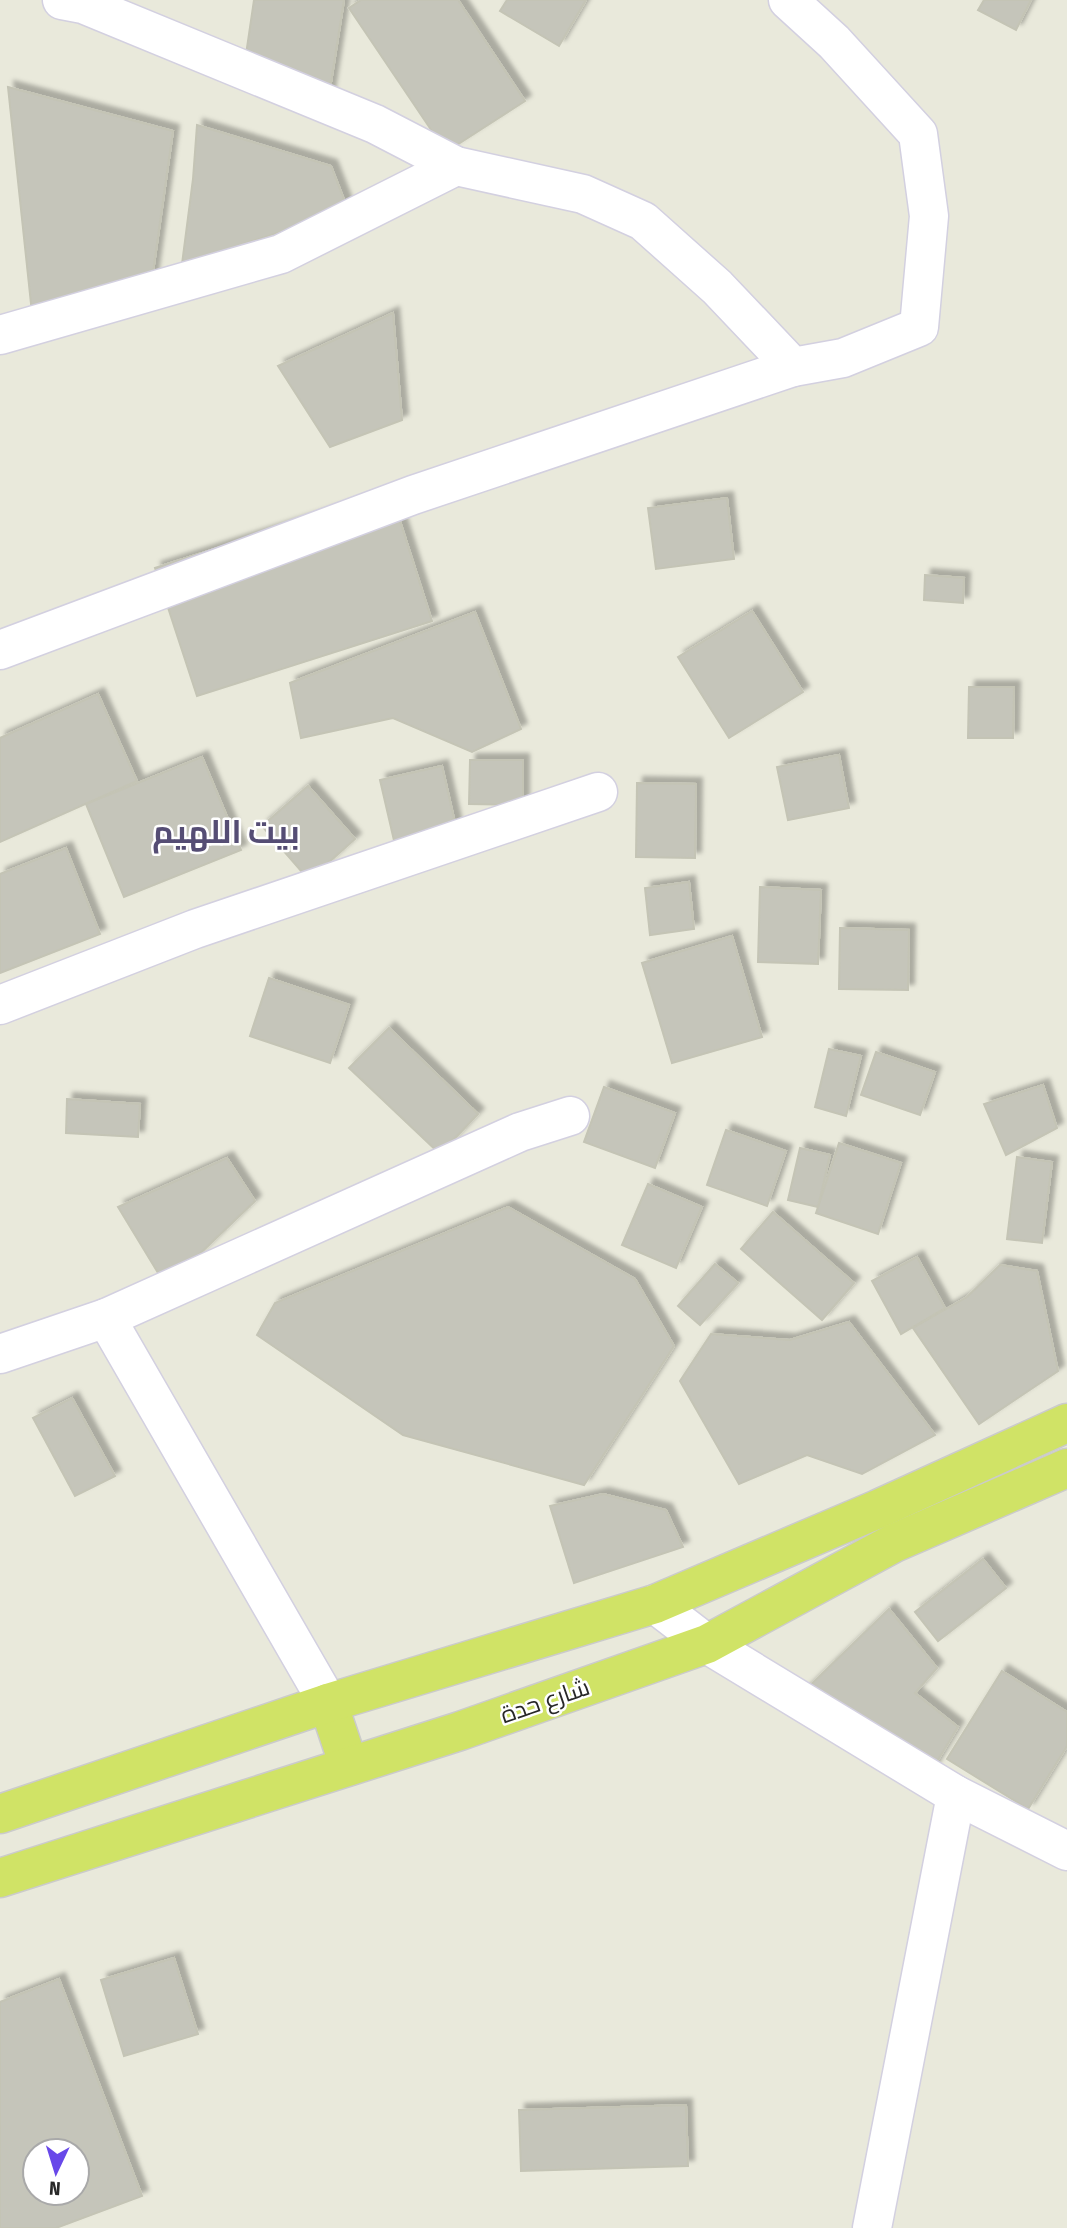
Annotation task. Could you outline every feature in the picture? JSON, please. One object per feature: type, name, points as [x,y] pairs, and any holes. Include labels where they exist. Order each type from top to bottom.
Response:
[{"type":"main road","points":[[0,1814],[328,1703],[655,1604],[1067,1423]]},
{"type":"main road","name":"شارع حدة","points":[[0,1878],[460,1731],[707,1644],[894,1543],[1067,1468]]},
{"type":"main road","points":[[328,1703],[349,1766]]},
{"type":"street","points":[[62,0],[83,4],[375,124],[456,166],[583,194],[643,221],[717,287],[793,367]]},
{"type":"street","points":[[0,650],[414,495],[793,367],[843,358],[919,327],[929,216],[918,134],[834,42],[788,0]]},
{"type":"street","points":[[0,335],[281,254],[456,166]]},
{"type":"street","points":[[0,1005],[195,929],[598,792]]},
{"type":"street","points":[[0,1354],[106,1318],[520,1132],[570,1116]]},
{"type":"street","points":[[106,1318],[328,1703]]},
{"type":"street","points":[[655,1604],[707,1644],[956,1795],[1067,1851]]},
{"type":"street","points":[[872,2228],[956,1795]]},
{"type":"building","points":[[254,0],[344,0],[329,95],[242,82]]},
{"type":"building","points":[[361,0],[458,0],[525,101],[446,152],[349,8]]},
{"type":"building","points":[[507,0],[586,0],[559,46],[500,11]]},
{"type":"building","points":[[984,0],[1031,0],[1016,30],[978,10]]},
{"type":"building","points":[[8,87],[173,131],[152,279],[32,313]]},
{"type":"building","points":[[197,125],[331,166],[348,210],[182,264]]},
{"type":"building","points":[[393,313],[402,420],[330,447],[278,366]]},
{"type":"building","points":[[391,493],[432,621],[197,696],[155,568]]},
{"type":"building","points":[[727,498],[734,559],[656,569],[648,508]]},
{"type":"building","points":[[925,575],[964,578],[963,603],[924,600]]},
{"type":"building","points":[[752,611],[803,692],[729,738],[678,657]]},
{"type":"building","points":[[475,612],[521,729],[472,752],[393,718],[301,738],[290,683]]},
{"type":"building","points":[[969,687],[1014,687],[1013,738],[968,738]]},
{"type":"building","points":[[98,694],[137,781],[0,842],[0,738]]},
{"type":"building","points":[[839,755],[849,808],[788,820],[777,767]]},
{"type":"building","points":[[202,757],[241,850],[124,897],[86,804]]},
{"type":"building","points":[[470,760],[523,760],[523,805],[469,804]]},
{"type":"building","points":[[442,766],[458,836],[396,849],[380,780]]},
{"type":"building","points":[[637,783],[696,784],[695,858],[636,857]]},
{"type":"building","points":[[308,786],[355,839],[309,880],[262,826]]},
{"type":"building","points":[[66,848],[100,934],[0,973],[0,874]]},
{"type":"building","points":[[689,882],[694,929],[650,935],[645,888]]},
{"type":"building","points":[[760,887],[821,890],[818,964],[758,962]]},
{"type":"building","points":[[840,928],[909,930],[908,990],[839,989]]},
{"type":"building","points":[[732,936],[762,1037],[672,1063],[642,963]]},
{"type":"building","points":[[269,978],[349,1005],[330,1063],[250,1036]]},
{"type":"building","points":[[389,1028],[478,1114],[440,1154],[349,1068]]},
{"type":"building","points":[[829,1049],[861,1056],[846,1116],[815,1107]]},
{"type":"building","points":[[876,1052],[935,1072],[920,1115],[861,1095]]},
{"type":"building","points":[[1043,1085],[1057,1128],[1006,1155],[984,1104]]},
{"type":"building","points":[[604,1087],[675,1113],[655,1168],[584,1142]]},
{"type":"building","points":[[67,1099],[140,1104],[138,1137],[66,1133]]},
{"type":"building","points":[[726,1130],[786,1151],[767,1206],[707,1185]]},
{"type":"building","points":[[839,1143],[901,1163],[878,1234],[816,1213]]},
{"type":"building","points":[[800,1148],[830,1155],[818,1207],[788,1200]]},
{"type":"building","points":[[1017,1157],[1052,1162],[1042,1243],[1007,1239]]},
{"type":"building","points":[[227,1158],[255,1201],[166,1286],[118,1207]]},
{"type":"building","points":[[648,1184],[702,1207],[676,1268],[622,1245]]},
{"type":"building","points":[[508,1207],[635,1279],[674,1346],[584,1485],[403,1435],[257,1335],[275,1303]]},
{"type":"building","points":[[773,1212],[854,1283],[822,1320],[741,1249]]},
{"type":"building","points":[[917,1257],[945,1308],[901,1334],[872,1281]]},
{"type":"building","points":[[715,1264],[738,1283],[700,1325],[678,1306]]},
{"type":"building","points":[[1000,1265],[1037,1271],[1058,1371],[979,1424],[913,1328],[967,1297]]},
{"type":"building","points":[[849,1322],[935,1435],[862,1474],[807,1455],[739,1484],[680,1381],[711,1334],[790,1340]]},
{"type":"building","points":[[72,1398],[115,1476],[75,1496],[33,1418]]},
{"type":"building","points":[[603,1494],[666,1510],[683,1547],[574,1583],[550,1506]]},
{"type":"building","points":[[983,1559],[1006,1588],[938,1641],[915,1612]]},
{"type":"building","points":[[889,1609],[937,1668],[915,1693],[958,1727],[930,1773],[798,1697]]},
{"type":"building","points":[[1002,1671],[1067,1712],[1067,1746],[1028,1809],[947,1759]]},
{"type":"building","points":[[174,1958],[198,2034],[124,2056],[101,1980]]},
{"type":"building","points":[[59,1979],[142,2196],[56,2228],[0,2228],[0,2002]]},
{"type":"building","points":[[686,2105],[688,2166],[521,2171],[519,2110]]},
{"type":"district","name":"بيت اللهيم","points":[[226,832]]}]
